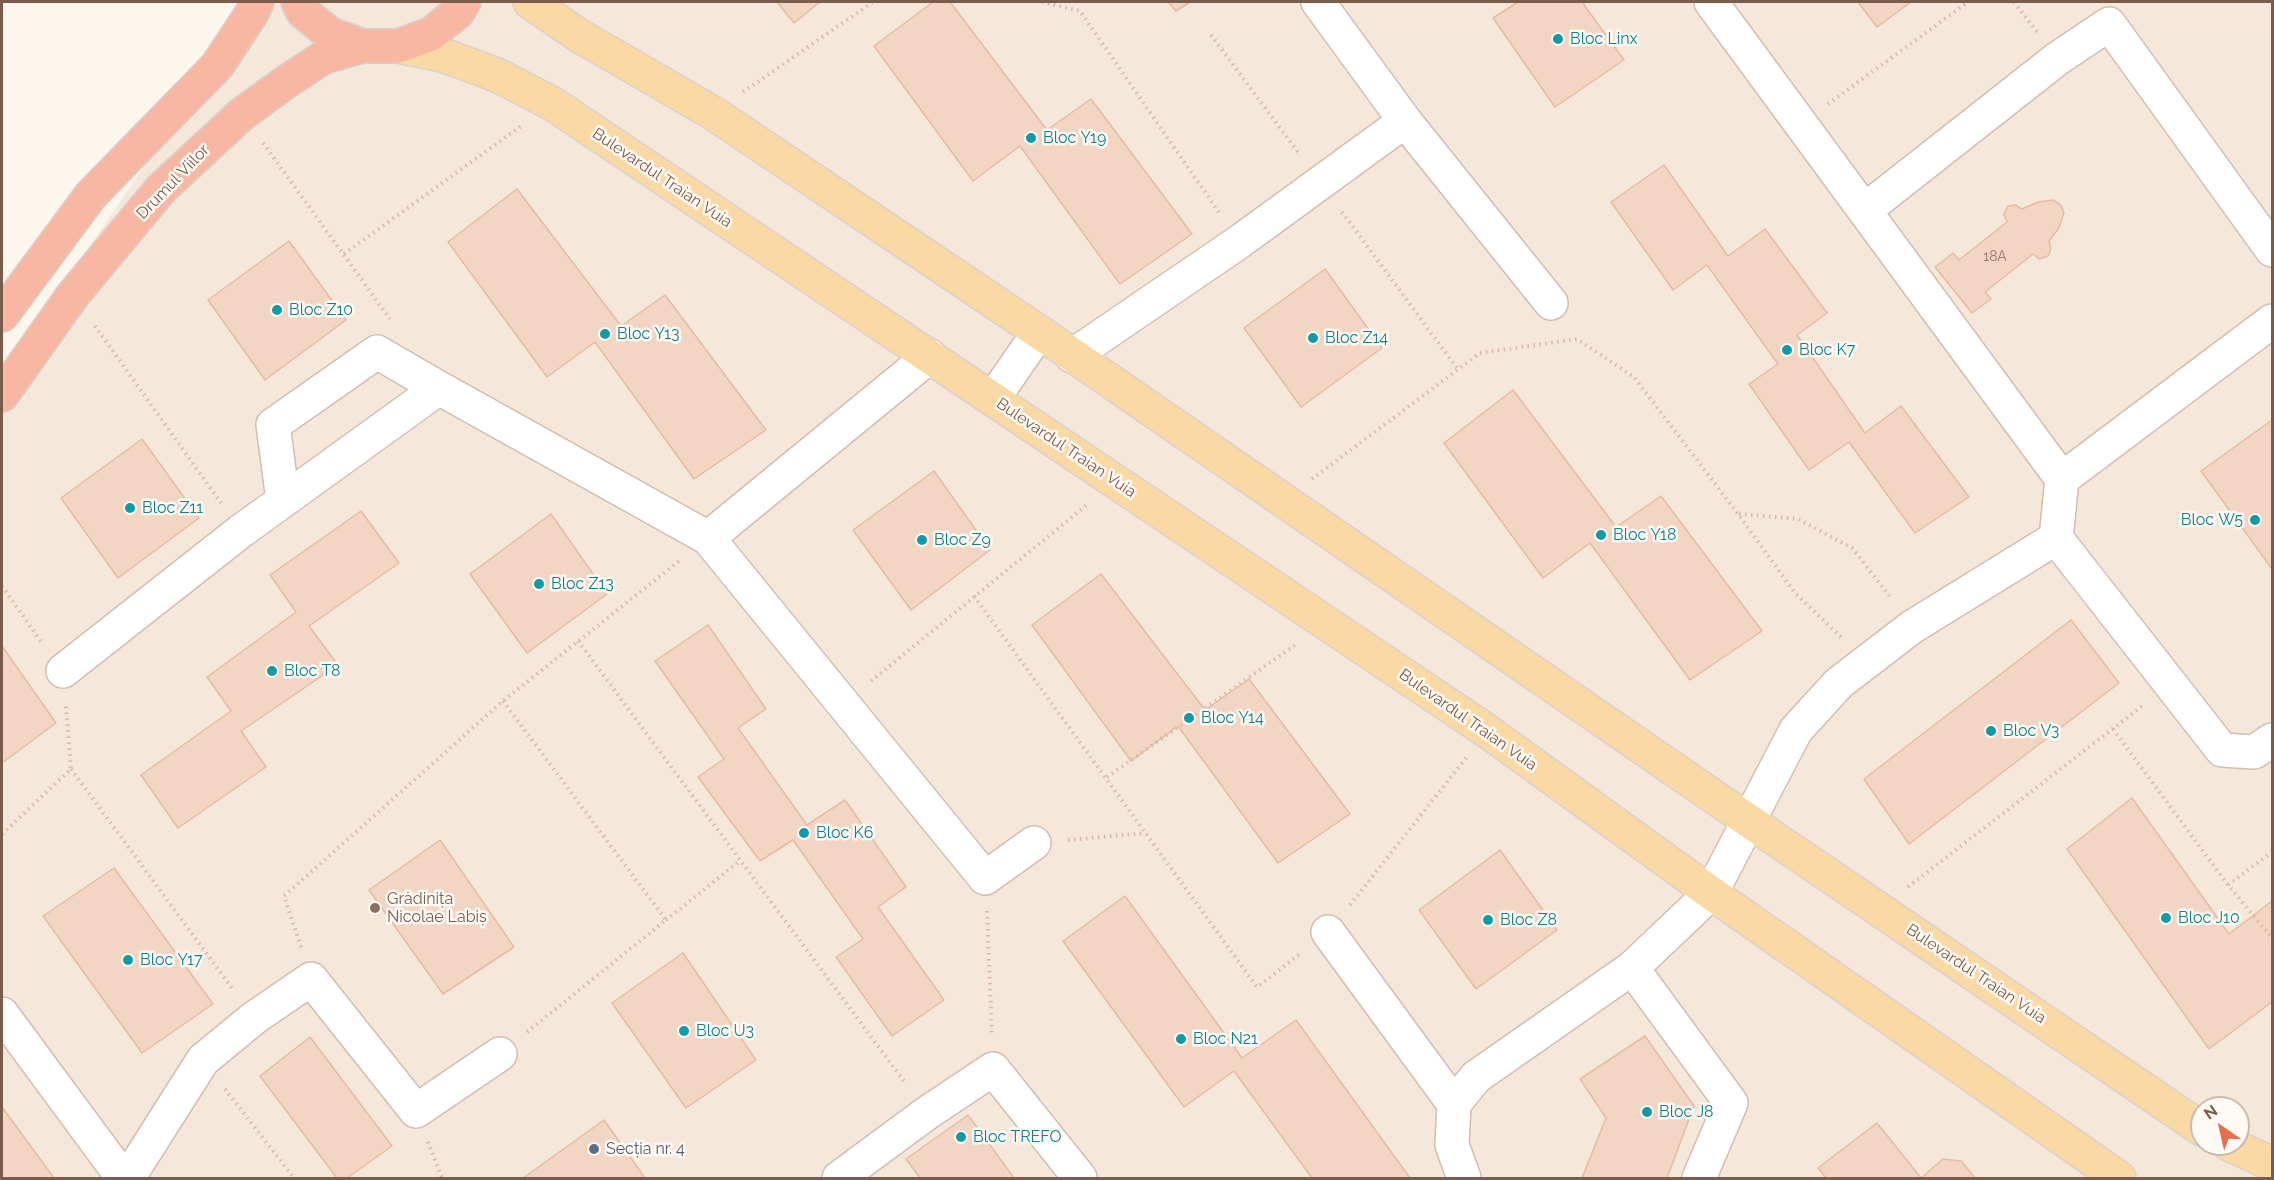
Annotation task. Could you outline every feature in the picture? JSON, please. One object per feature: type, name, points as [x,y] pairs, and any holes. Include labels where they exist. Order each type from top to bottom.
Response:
[{"type":"highway","points":[[2,315],[91,195],[217,66],[257,2]]},
{"type":"highway","points":[[298,2],[303,12],[330,34],[363,46],[398,46],[430,34],[458,12],[464,2]]},
{"type":"highway","name":"Drumul Viilor","points":[[2,395],[73,295],[161,189],[242,114],[324,57],[363,46]]},
{"type":"main road","name":"Bulevardul Traian Vuia","points":[[530,2],[578,35],[713,113],[1039,332],[1283,502],[2190,1121]]},
{"type":"main road","name":"Bulevardul Traian Vuia","points":[[398,46],[444,55],[497,75],[553,104],[1487,731],[1711,893],[2119,1179]]},
{"type":"main road","points":[[2250,1154],[2272,1164]]},
{"type":"street","points":[[1318,2],[1405,121],[1551,303]]},
{"type":"street","points":[[1711,2],[2062,479],[2056,538],[2222,750],[2254,752],[2272,740]]},
{"type":"street","points":[[1865,210],[2056,59],[2109,24],[2272,250]]},
{"type":"street","points":[[1072,356],[1239,242],[1405,121]]},
{"type":"street","points":[[2062,479],[2272,321]]},
{"type":"street","points":[[993,399],[1039,332]]},
{"type":"street","points":[[283,500],[273,425],[377,352],[708,538],[985,878],[1034,843]]},
{"type":"street","points":[[708,538],[930,356]]},
{"type":"street","points":[[63,671],[241,531],[439,388]]},
{"type":"street","points":[[1464,1179],[1452,1145],[1454,1104],[1476,1077],[1632,968],[1711,893],[1796,730],[1839,683],[1912,627],[2056,538]]},
{"type":"street","points":[[1328,932],[1454,1104]]},
{"type":"street","points":[[1632,968],[1731,1103],[1699,1179]]},
{"type":"street","points":[[128,1179],[203,1060],[254,1018],[311,979],[416,1111],[500,1054]]},
{"type":"street","points":[[2,1014],[123,1179]]},
{"type":"street","points":[[839,1179],[927,1113],[993,1069],[1080,1179]]},
{"type":"path","points":[[713,113],[873,2]]},
{"type":"path","points":[[1042,2],[1080,11],[1239,242]]},
{"type":"path","points":[[1800,124],[1968,2]]},
{"type":"path","points":[[344,254],[553,104]]},
{"type":"path","points":[[242,114],[392,321]]},
{"type":"path","points":[[73,295],[241,531]]},
{"type":"path","points":[[1283,502],[1480,353],[1577,339],[1634,377],[1795,593],[1867,660]]},
{"type":"path","points":[[842,705],[1115,482]]},
{"type":"path","points":[[1738,514],[1798,519],[1852,548],[1912,627]]},
{"type":"path","points":[[311,979],[284,896],[503,702],[708,538]]},
{"type":"path","points":[[2,586],[63,671],[71,769],[254,1018]]},
{"type":"path","points":[[974,596],[1257,987],[1328,932],[1487,731]]},
{"type":"path","points":[[1107,777],[1326,622]]},
{"type":"path","points":[[578,641],[927,1113]]},
{"type":"path","points":[[1879,909],[2171,684]]},
{"type":"path","points":[[503,702],[666,920]]},
{"type":"path","points":[[2113,729],[2228,885],[2272,938]]},
{"type":"path","points":[[2,834],[71,769]]},
{"type":"path","points":[[1034,843],[1146,833]]},
{"type":"path","points":[[2228,885],[2272,852]]},
{"type":"path","points":[[500,1054],[741,860]]},
{"type":"path","points":[[985,878],[993,1069]]},
{"type":"path","points":[[203,1060],[294,1179]]},
{"type":"shaded area","points":[[257,2],[2272,2],[2272,1178],[2,1178],[2,374]]},
{"type":"building","points":[[777,2],[820,2],[794,23]]},
{"type":"building","name":"Bloc Y19","points":[[933,2],[950,2],[1047,130],[1091,99],[1192,234],[1120,284],[1020,146],[973,181],[874,46]]},
{"type":"building","points":[[1168,2],[1190,2],[1176,11]]},
{"type":"building","name":"Bloc Linx","points":[[1518,2],[1582,2],[1624,60],[1555,107],[1493,18]]},
{"type":"building","points":[[1858,2],[1911,2],[1877,27]]},
{"type":"building","name":"Bloc K7","points":[[1664,165],[1728,256],[1765,229],[1827,313],[1797,335],[1865,433],[1901,406],[1969,497],[1915,533],[1849,442],[1809,470],[1749,384],[1778,364],[1707,265],[1673,290],[1611,202]]},
{"type":"building","name":"Bloc Y13","points":[[517,189],[621,326],[665,295],[766,430],[694,479],[595,342],[547,377],[448,242]]},
{"type":"building","points":[[2053,200],[2061,205],[2064,213],[2059,228],[2049,241],[2051,249],[2048,256],[2039,259],[2033,254],[1985,292],[1991,299],[1972,313],[1935,267],[1953,253],[1959,260],[2007,222],[2004,214],[2008,206],[2015,205],[2022,209],[2038,202]]},
{"type":"building","name":"Bloc Z10","points":[[289,241],[346,320],[265,380],[208,300]]},
{"type":"building","name":"Bloc Z14","points":[[1325,269],[1382,348],[1301,407],[1244,328]]},
{"type":"building","name":"Bloc Y18","points":[[1513,390],[1616,527],[1661,496],[1762,631],[1690,680],[1590,543],[1543,578],[1444,443]]},
{"type":"building","name":"Bloc W5","points":[[2272,420],[2272,569],[2201,471]]},
{"type":"building","name":"Bloc Z11","points":[[142,439],[199,518],[118,578],[61,498]]},
{"type":"building","name":"Bloc Z9","points":[[934,471],[990,550],[911,610],[853,530]]},
{"type":"building","name":"Bloc T8","points":[[361,511],[399,563],[309,626],[338,665],[241,731],[266,767],[178,828],[141,775],[231,711],[207,677],[296,612],[270,575]]},
{"type":"building","name":"Bloc Z13","points":[[551,514],[607,594],[527,653],[470,574]]},
{"type":"building","name":"Bloc Y14","points":[[1101,574],[1205,710],[1249,679],[1350,814],[1278,863],[1178,726],[1131,761],[1032,625]]},
{"type":"building","name":"Bloc V3","points":[[2071,620],[2119,683],[1909,844],[1864,779]]},
{"type":"building","name":"Bloc K6","points":[[708,625],[766,709],[738,728],[807,825],[845,800],[906,887],[878,907],[944,1000],[892,1036],[836,957],[863,939],[793,840],[760,861],[698,777],[724,759],[655,661]]},
{"type":"building","points":[[2,646],[56,723],[2,763]]},
{"type":"building","name":"Bloc J10","points":[[2132,798],[2229,934],[2272,901],[2272,1002],[2209,1049],[2067,849]]},
{"type":"building","points":[[440,840],[514,947],[443,994],[369,890]]},
{"type":"building","name":"Bloc Z8","points":[[1500,850],[1557,930],[1476,989],[1419,910]]},
{"type":"building","name":"Bloc Y17","points":[[114,868],[213,1004],[142,1053],[43,916]]},
{"type":"building","name":"Bloc N21","points":[[1125,896],[1242,1058],[1296,1020],[1410,1178],[1312,1178],[1234,1071],[1184,1107],[1063,941]]},
{"type":"building","name":"Bloc U3","points":[[683,953],[756,1060],[686,1108],[612,1003]]},
{"type":"building","name":"Bloc J8","points":[[1645,1036],[1694,1106],[1667,1178],[1582,1178],[1606,1118],[1580,1079]]},
{"type":"building","points":[[310,1037],[392,1146],[347,1178],[337,1178],[260,1076]]},
{"type":"building","points":[[2,1107],[54,1178],[2,1178]]},
{"type":"building","name":"Bloc TREFO","points":[[968,1115],[1014,1178],[920,1178],[906,1159]]},
{"type":"building","name":"Secția nr. 4","points":[[604,1120],[645,1178],[523,1178]]},
{"type":"building","points":[[1877,1123],[1921,1178],[1826,1178],[1818,1168]]},
{"type":"building","points":[[1943,1159],[1961,1161],[1975,1178],[1921,1178]]},
{"type":"place","name":"Bloc Linx","points":[[1558,39]]},
{"type":"place","name":"Bloc Y19","points":[[1031,138]]},
{"type":"place","name":"Bloc Z10","points":[[277,310]]},
{"type":"place","name":"Bloc Y13","points":[[605,334]]},
{"type":"place","name":"Bloc Z14","points":[[1313,338]]},
{"type":"place","name":"Bloc K7","points":[[1787,350]]},
{"type":"place","name":"Bloc Z11","points":[[130,508]]},
{"type":"place","name":"Bloc W5","points":[[2255,520]]},
{"type":"place","name":"Bloc Y18","points":[[1601,535]]},
{"type":"place","name":"Bloc Z9","points":[[922,540]]},
{"type":"place","name":"Bloc Z13","points":[[539,584]]},
{"type":"place","name":"Bloc T8","points":[[272,671]]},
{"type":"place","name":"Bloc Y14","points":[[1189,718]]},
{"type":"place","name":"Bloc V3","points":[[1991,731]]},
{"type":"place","name":"Bloc K6","points":[[804,833]]},
{"type":"place","name":"Grădinița Nicolae Labiș","points":[[375,908]]},
{"type":"place","name":"Bloc J10","points":[[2166,918]]},
{"type":"place","name":"Bloc Z8","points":[[1488,920]]},
{"type":"place","name":"Bloc Y17","points":[[128,960]]},
{"type":"place","name":"Bloc U3","points":[[684,1031]]},
{"type":"place","name":"Bloc N21","points":[[1181,1039]]},
{"type":"place","name":"Bloc J8","points":[[1647,1112]]},
{"type":"place","name":"Bloc TREFO","points":[[961,1137]]},
{"type":"place","name":"Secția nr. 4","points":[[594,1149]]}]
